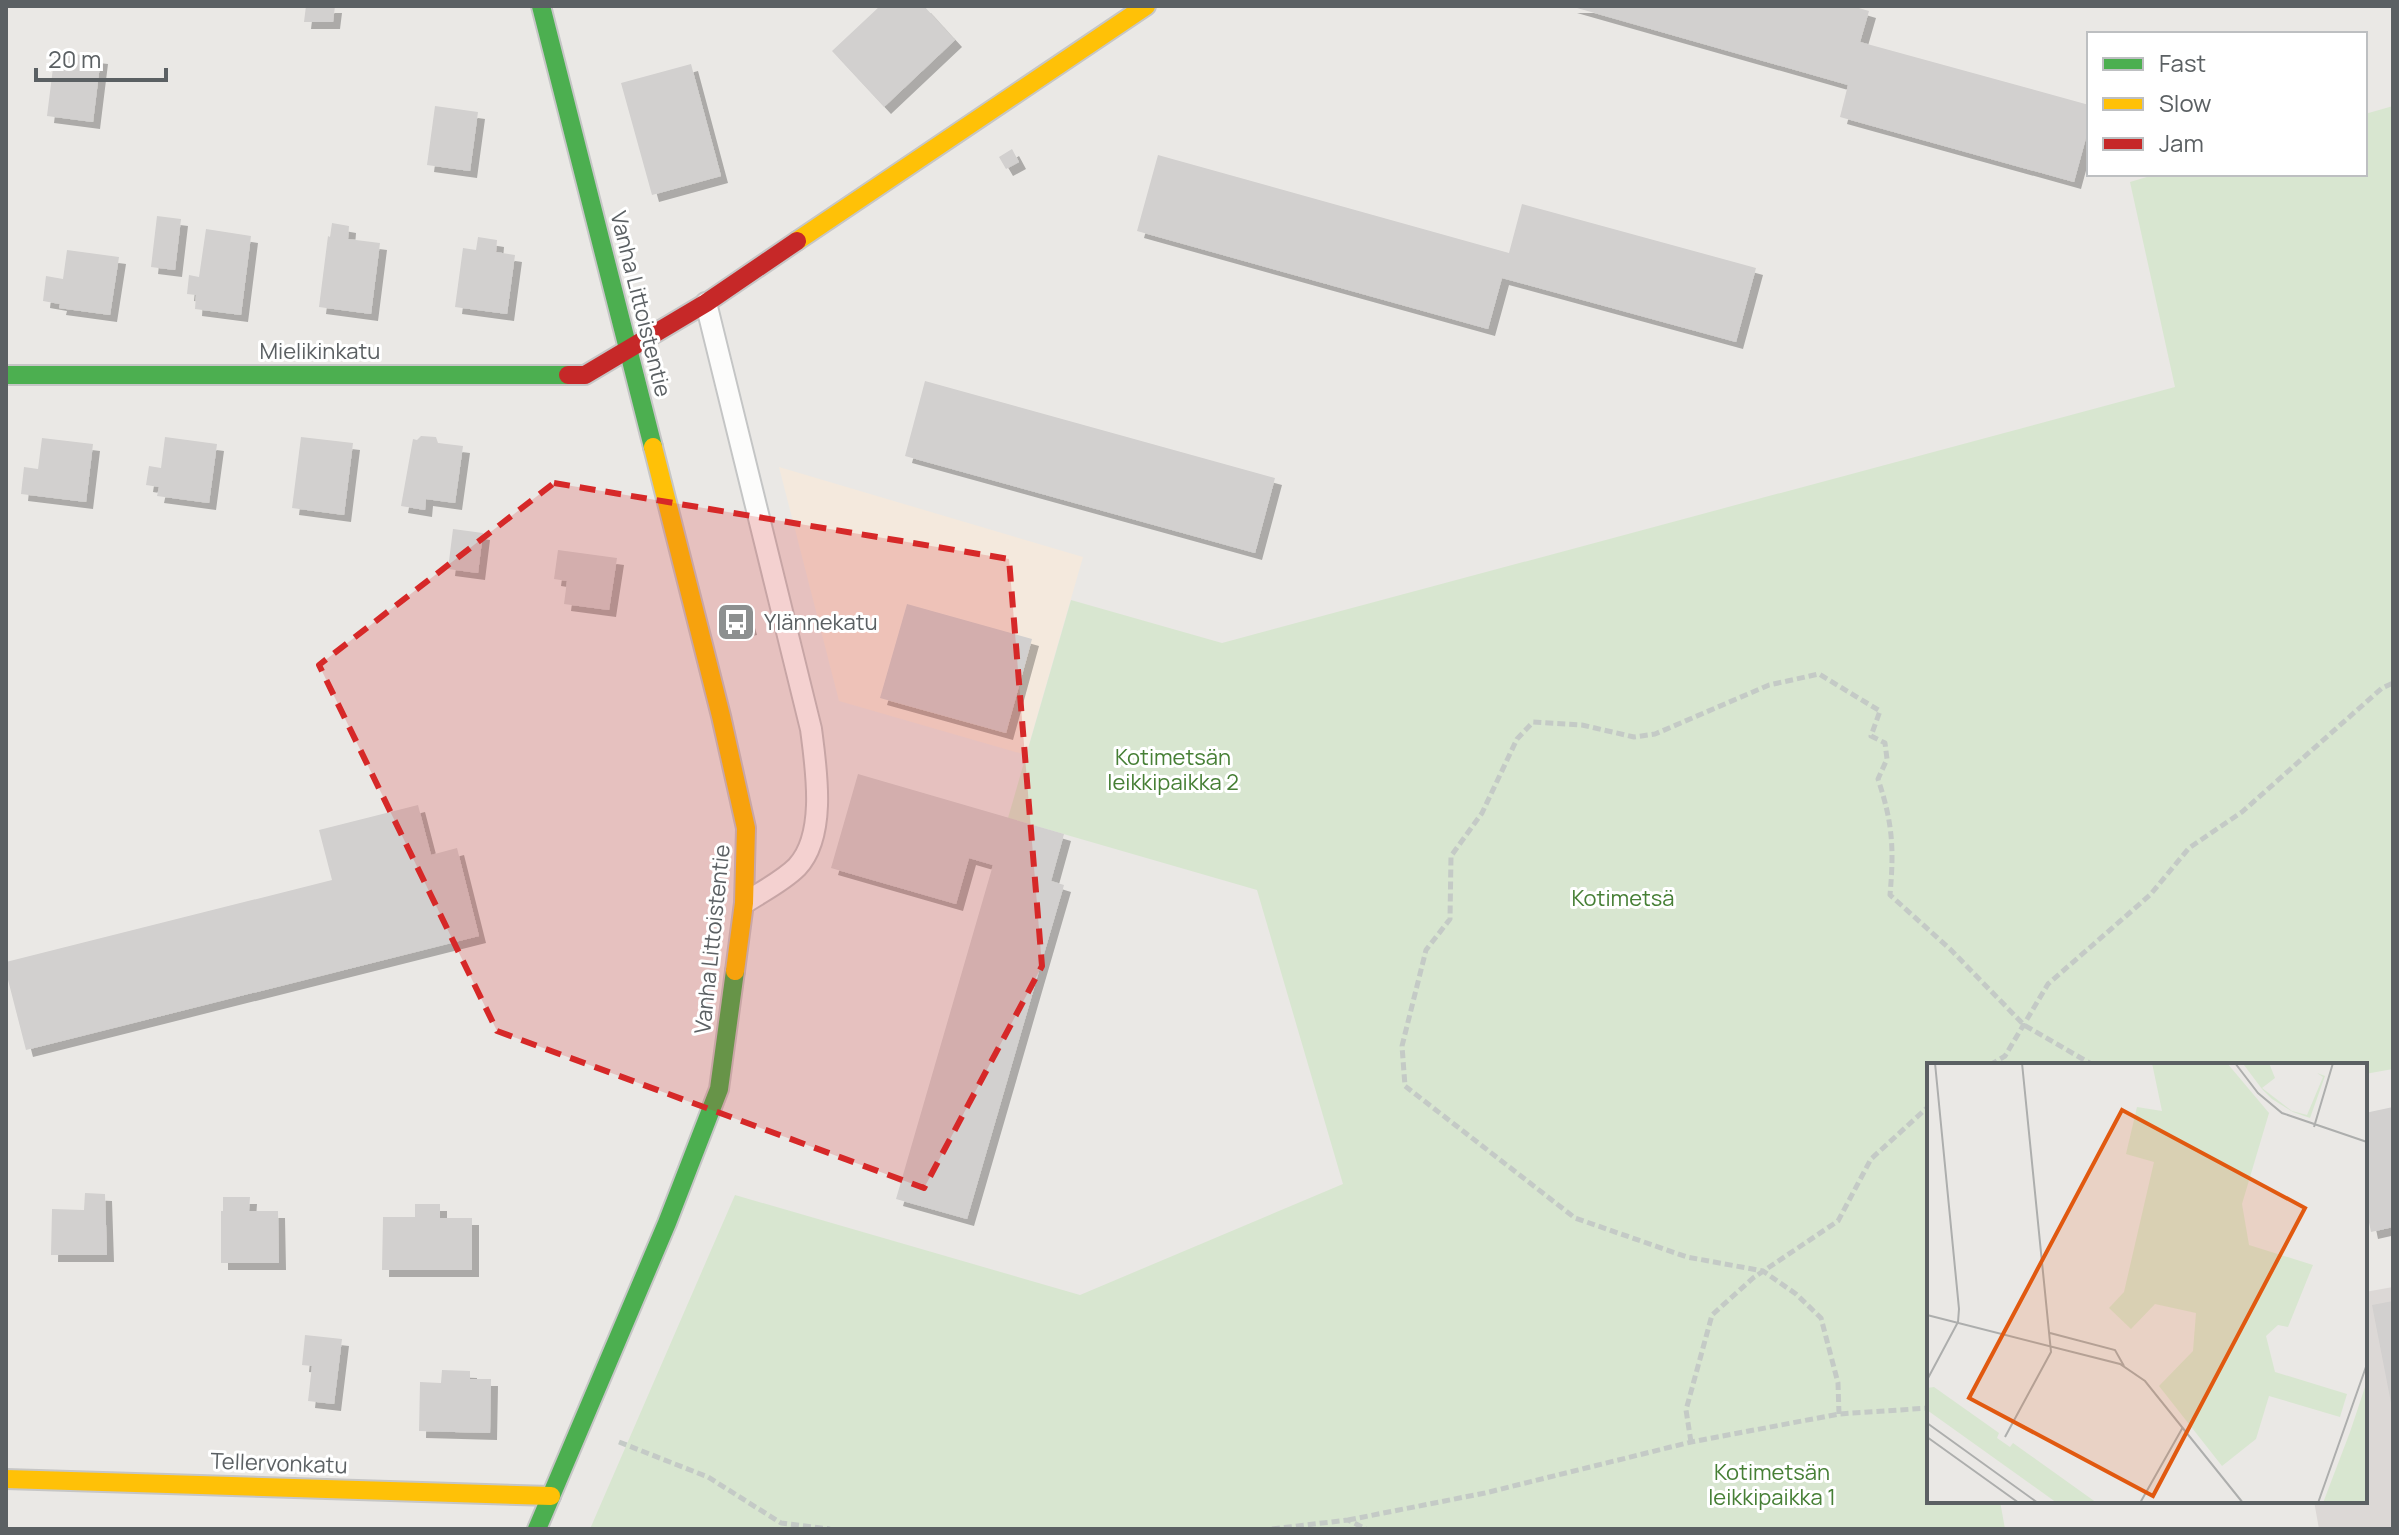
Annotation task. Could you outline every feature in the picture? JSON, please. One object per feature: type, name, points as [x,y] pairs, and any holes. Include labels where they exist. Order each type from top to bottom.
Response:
[{"type":"street","name":"Vanha Littoistentie","points":[[537,1529],[667,1223],[719,1089],[744,903],[746,828],[701,634],[626,350],[541,6]]},
{"type":"street","points":[[626,350],[706,303],[1146,6]]},
{"type":"street","name":"Mielikinkatu","points":[[6,375],[585,375],[626,350]]},
{"type":"street","name":"Tellervonkatu","points":[[6,1479],[551,1496]]},
{"type":"lane","points":[[706,303],[811,729],[818,783],[814,833],[808,851],[798,866],[744,903]]},
{"type":"path","points":[[1839,1414],[1838,1383],[1821,1318],[1796,1294],[1763,1271],[1687,1257],[1575,1218],[1405,1086],[1402,1046],[1426,950],[1450,919],[1451,856],[1482,813],[1517,739],[1533,722],[1582,725],[1634,737],[1655,734],[1769,685],[1819,674],[1880,711],[1871,736],[1885,743],[1887,759],[1878,779],[1889,811],[1894,850],[1890,895],[1950,949],[2024,1025],[2090,1063]]},
{"type":"path","points":[[1993,1063],[2005,1056],[2048,984],[2150,895],[2189,848],[2242,812],[2382,688],[2393,683]]},
{"type":"path","points":[[1691,1442],[1686,1410],[1712,1315],[1763,1271],[1838,1221],[1871,1159],[1927,1108]]},
{"type":"path","points":[[1272,1529],[1348,1520],[1485,1493],[1691,1442],[1839,1414],[1927,1408]]},
{"type":"path","points":[[618,1442],[708,1477],[781,1523],[830,1529]]},
{"type":"path","points":[[1348,1520],[1366,1529]]},
{"type":"highlighted area","points":[[554,483],[1009,559],[1042,966],[924,1188],[497,1031],[319,665]]},
{"type":"shaded area","points":[[779,467],[1083,557],[1026,755],[839,701]]},
{"type":"shaded area","points":[[2393,1287],[2393,1529],[2319,1529],[2314,1503],[2367,1503],[2367,1292]]},
{"type":"green space","name":"Kotimetsä","points":[[2393,106],[2393,1069],[2367,1074],[2367,1063],[1927,1063],[1927,1503],[2000,1503],[2005,1529],[590,1529],[735,1195],[1080,1295],[1343,1184],[1257,890],[1008,818],[1071,600],[1222,643],[2175,387],[2130,182],[2150,176],[2367,176],[2367,113]]},
{"type":"building","points":[[306,6],[335,6],[333,22],[304,22]]},
{"type":"building","points":[[880,6],[924,6],[955,40],[884,107],[832,51]]},
{"type":"building","points":[[1570,6],[1852,6],[1869,11],[1860,42],[2087,104],[2087,134],[2074,182],[1840,117],[1848,85]]},
{"type":"building","points":[[55,52],[101,57],[93,122],[47,116]]},
{"type":"building","points":[[691,64],[721,176],[652,195],[621,83]]},
{"type":"building","points":[[435,106],[478,112],[470,171],[427,165]]},
{"type":"building","points":[[1012,149],[1019,162],[1006,169],[999,157]]},
{"type":"building","points":[[1158,155],[1509,253],[1522,204],[1756,268],[1736,342],[1502,278],[1488,329],[1137,231]]},
{"type":"building","points":[[157,216],[181,219],[175,270],[151,267]]},
{"type":"building","points":[[332,223],[349,226],[348,239],[380,243],[371,314],[319,307]]},
{"type":"building","points":[[206,229],[251,236],[241,315],[195,309],[196,295],[187,294],[189,275],[199,277]]},
{"type":"building","points":[[478,237],[497,240],[496,252],[515,255],[507,314],[455,307],[463,248],[476,250]]},
{"type":"building","points":[[67,250],[119,257],[110,315],[59,308],[60,304],[43,301],[46,276],[63,279]]},
{"type":"building","points":[[925,381],[1275,478],[1255,553],[905,456]]},
{"type":"building","points":[[165,437],[217,444],[209,503],[157,496],[159,487],[146,485],[149,466],[161,468]]},
{"type":"building","points":[[301,437],[353,443],[344,515],[292,508]]},
{"type":"building","points":[[436,437],[438,443],[463,446],[455,503],[426,499],[425,510],[401,506],[413,439]]},
{"type":"building","points":[[42,438],[93,444],[86,502],[21,494],[24,467],[38,469]]},
{"type":"building","points":[[453,529],[483,533],[478,573],[448,569]]},
{"type":"building","points":[[558,550],[617,558],[609,610],[564,604],[567,581],[554,579]]},
{"type":"building","points":[[743,603],[750,628],[740,630],[734,606]]},
{"type":"building","points":[[907,604],[1032,639],[1006,733],[880,698]]},
{"type":"building","points":[[858,774],[1064,834],[1051,881],[1064,885],[967,1219],[896,1199],[993,865],[969,858],[956,904],[831,868]]},
{"type":"building","points":[[418,805],[431,855],[457,848],[479,936],[26,1050],[6,962],[332,880],[319,830]]},
{"type":"building","points":[[2393,1107],[2393,1227],[2371,1232],[2367,1213],[2367,1113]]},
{"type":"building","points":[[85,1193],[105,1194],[107,1255],[51,1255],[52,1209],[84,1210]]},
{"type":"building","points":[[223,1197],[250,1197],[249,1211],[278,1211],[279,1263],[221,1263]]},
{"type":"building","points":[[415,1204],[440,1204],[440,1218],[472,1218],[472,1270],[382,1270],[383,1217],[415,1217]]},
{"type":"building","points":[[2393,1301],[2393,1408],[2392,1408],[2372,1305]]},
{"type":"building","points":[[305,1335],[342,1339],[334,1404],[308,1401],[312,1366],[302,1365]]},
{"type":"building","points":[[442,1370],[470,1371],[470,1379],[491,1379],[490,1433],[419,1431],[420,1382],[441,1383]]},
{"type":"traffic: fast","points":[[541,6],[653,447]]},
{"type":"traffic: fast","points":[[6,375],[568,375]]},
{"type":"traffic: fast","points":[[537,1529],[667,1223],[719,1089],[735,971]]},
{"type":"traffic: slow","points":[[797,241],[1146,6]]},
{"type":"traffic: slow","points":[[653,447],[746,828],[744,903],[735,971]]},
{"type":"traffic: slow","points":[[6,1479],[551,1496]]},
{"type":"traffic: jam","points":[[568,375],[585,375],[706,303],[797,241]]},
{"type":"place","name":"Ylännekatu","points":[[736,622]]},
{"type":"park label","name":"Kotimetsän leikkipaikka 2","points":[[1173,770]]},
{"type":"park label","name":"Kotimetsän leikkipaikka 1","points":[[1772,1484]]}]
